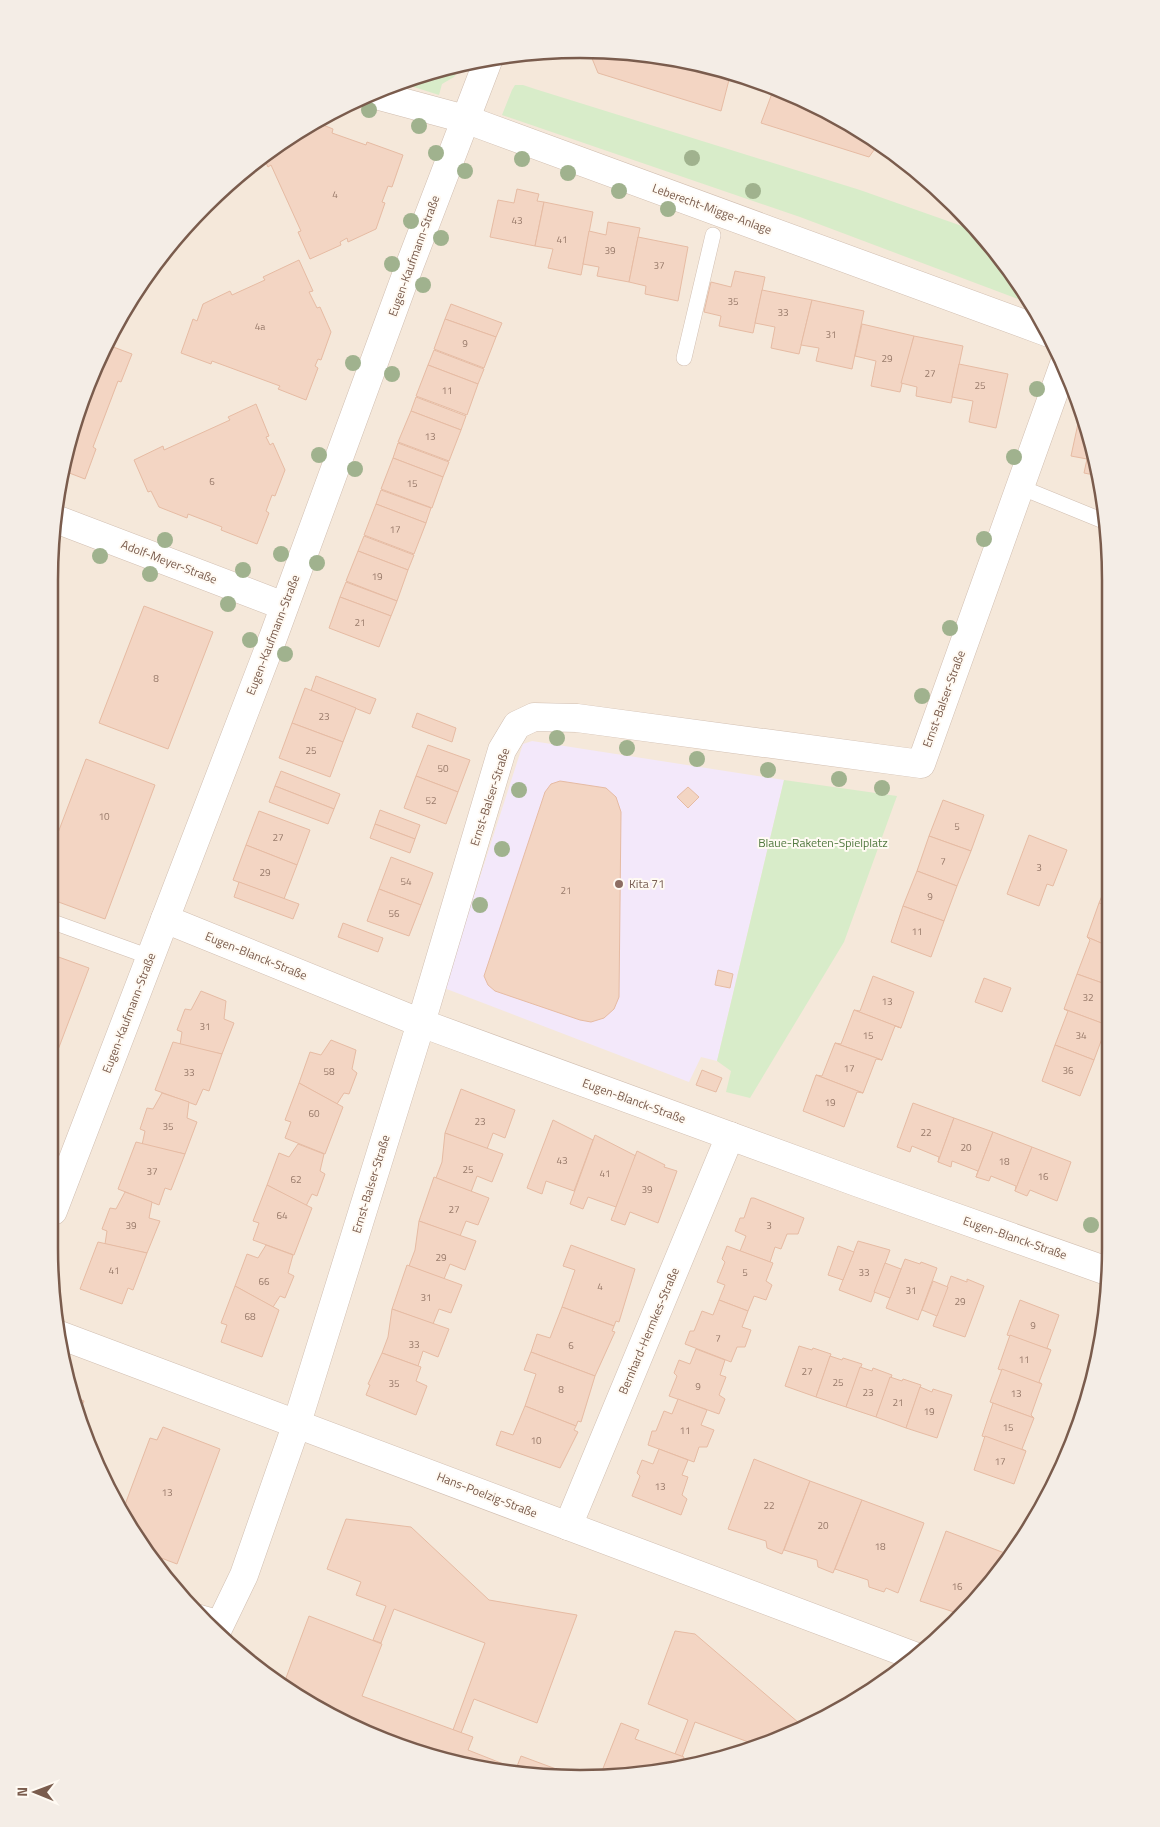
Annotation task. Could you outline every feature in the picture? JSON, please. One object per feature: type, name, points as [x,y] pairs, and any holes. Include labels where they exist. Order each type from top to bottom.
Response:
[{"type":"street","name":"Eugen-Kaufmann-Straße","points":[[58,1198],[284,606],[486,67]]},
{"type":"street","name":"Leberecht-Migge-Anlage","points":[[381,97],[465,119],[1038,329]]},
{"type":"street","name":"Ernst-Balser-Straße","points":[[220,1625],[244,1575],[297,1423],[421,1023],[502,750],[517,725],[534,716],[577,718],[921,764],[1060,374]]},
{"type":"street","name":"Adolf-Meyer-Straße","points":[[61,521],[284,606]]},
{"type":"street","name":"Eugen-Blanck-Straße","points":[[165,919],[421,1023],[730,1136],[1102,1261]]},
{"type":"street","name":"Bernhard-Hermkes-Straße","points":[[568,1526],[730,1136]]},
{"type":"street","name":"Hans-Poelzig-Straße","points":[[66,1337],[908,1654]]},
{"type":"lane","points":[[684,358],[713,235]]},
{"type":"lane","points":[[1020,487],[1099,519]]},
{"type":"lane","points":[[58,924],[150,957]]},
{"type":"shaded area","points":[[580,58],[614,59],[648,62],[715,75],[780,97],[811,111],[898,165],[925,187],[973,235],[995,262],[1014,290],[1049,349],[1075,412],[1085,445],[1098,512],[1101,546],[1102,1247],[1098,1315],[1085,1382],[1063,1447],[1049,1478],[1032,1508],[995,1565],[973,1592],[925,1640],[898,1662],[811,1716],[748,1742],[715,1752],[648,1765],[580,1770],[512,1765],[445,1752],[412,1742],[349,1716],[262,1662],[235,1640],[187,1592],[165,1565],[111,1478],[85,1415],[68,1349],[59,1281],[58,580],[62,512],[75,445],[97,380],[111,349],[128,319],[165,262],[187,235],[235,187],[262,165],[319,128],[349,111],[412,85],[445,75],[512,62]]},
{"type":"shaded area","name":"Kita 71","points":[[532,741],[784,780],[717,1061],[701,1057],[689,1082],[444,988],[523,744]]},
{"type":"green space","points":[[457,72],[454,77],[442,84],[439,95],[410,86]]},
{"type":"green space","points":[[515,85],[523,85],[860,190],[965,227],[995,262],[1020,300],[800,217],[502,115]]},
{"type":"green space","name":"Blaue-Raketen-Spielplatz","points":[[784,780],[897,796],[844,942],[750,1098],[726,1092],[731,1071],[717,1061]]},
{"type":"building","points":[[592,58],[648,62],[729,79],[721,111],[598,73]]},
{"type":"building","points":[[772,94],[811,111],[875,149],[869,157],[761,123]]},
{"type":"building","points":[[324,125],[333,129],[332,133],[366,145],[367,142],[403,155],[392,187],[388,186],[382,202],[385,203],[376,229],[348,242],[347,238],[340,242],[341,245],[310,259],[298,232],[301,231],[271,165],[268,167],[266,162]]},
{"type":"building","points":[[517,189],[539,194],[537,201],[544,202],[535,246],[490,237],[498,200],[514,203]]},
{"type":"building","points":[[544,202],[593,212],[581,275],[548,268],[553,249],[535,246]]},
{"type":"building","points":[[608,222],[640,228],[629,282],[597,276],[599,267],[583,264],[589,231],[606,235]]},
{"type":"building","points":[[638,237],[688,247],[678,301],[645,294],[646,286],[629,282]]},
{"type":"building","points":[[299,260],[313,291],[309,292],[317,308],[320,307],[331,332],[321,360],[318,359],[315,366],[318,368],[306,400],[278,389],[280,386],[212,361],[211,364],[181,353],[193,319],[197,321],[203,304],[230,291],[232,295],[265,280],[263,277]]},
{"type":"building","points":[[735,271],[765,277],[753,333],[719,326],[721,316],[704,312],[711,282],[731,287]]},
{"type":"building","points":[[762,290],[812,300],[799,354],[771,348],[775,327],[755,323]]},
{"type":"building","points":[[812,300],[864,311],[852,369],[816,361],[819,348],[801,345]]},
{"type":"building","points":[[451,304],[502,323],[496,337],[445,319]]},
{"type":"building","points":[[445,319],[496,337],[484,368],[434,349]]},
{"type":"building","points":[[862,324],[914,336],[900,392],[871,386],[876,361],[855,356]]},
{"type":"building","points":[[914,336],[963,346],[951,403],[916,396],[917,387],[901,383]]},
{"type":"building","points":[[112,347],[132,354],[121,382],[118,381],[93,447],[96,449],[85,479],[69,473],[85,412]]},
{"type":"building","points":[[434,350],[484,369],[478,384],[428,365]]},
{"type":"building","points":[[959,364],[1008,374],[996,428],[969,422],[973,401],[952,397]]},
{"type":"building","points":[[428,365],[478,384],[467,415],[416,396]]},
{"type":"building","points":[[416,397],[466,416],[461,430],[411,411]]},
{"type":"building","points":[[256,404],[269,436],[266,437],[270,445],[273,443],[285,470],[275,496],[272,495],[266,511],[269,513],[257,544],[221,530],[222,527],[188,514],[187,518],[159,507],[151,491],[148,492],[134,460],[163,446],[164,450],[230,420],[228,417]]},
{"type":"building","points":[[411,411],[461,430],[449,461],[398,442]]},
{"type":"building","points":[[1078,423],[1091,474],[1084,473],[1087,459],[1071,456]]},
{"type":"building","points":[[398,443],[449,462],[443,477],[393,458]]},
{"type":"building","points":[[393,458],[443,477],[432,508],[381,489]]},
{"type":"building","points":[[381,490],[431,508],[426,523],[376,504]]},
{"type":"building","points":[[376,504],[426,523],[414,554],[364,535]]},
{"type":"building","points":[[364,536],[414,555],[408,570],[358,551]]},
{"type":"building","points":[[358,551],[408,570],[397,601],[346,581]]},
{"type":"building","points":[[346,582],[397,601],[391,616],[340,597]]},
{"type":"building","points":[[340,597],[391,616],[379,647],[329,628]]},
{"type":"building","points":[[144,606],[213,632],[168,749],[99,723]]},
{"type":"building","points":[[316,676],[376,699],[370,714],[311,691]]},
{"type":"building","points":[[305,688],[356,708],[343,742],[292,723]]},
{"type":"building","points":[[417,713],[456,728],[452,742],[412,727]]},
{"type":"building","points":[[292,723],[343,742],[330,777],[279,758]]},
{"type":"building","points":[[428,745],[470,760],[458,792],[416,776]]},
{"type":"building","points":[[86,759],[155,785],[105,919],[58,902],[58,833]]},
{"type":"building","points":[[281,771],[340,794],[334,809],[275,786]]},
{"type":"building","points":[[416,776],[458,792],[446,824],[404,808]]},
{"type":"building","points":[[560,781],[606,788],[616,797],[621,812],[619,997],[614,1009],[604,1018],[591,1022],[495,991],[488,985],[484,976],[545,792],[551,784]]},
{"type":"building","points":[[275,786],[334,809],[328,824],[269,802]]},
{"type":"building","points":[[688,787],[699,797],[688,808],[677,797]]},
{"type":"building","points":[[943,800],[984,815],[971,851],[929,836]]},
{"type":"building","points":[[380,810],[420,825],[415,839],[375,824]]},
{"type":"building","points":[[259,811],[310,830],[297,865],[246,845]]},
{"type":"building","points":[[375,824],[415,839],[410,853],[370,838]]},
{"type":"building","points":[[1029,835],[1067,850],[1053,886],[1047,884],[1039,906],[1007,894]]},
{"type":"building","points":[[929,836],[971,851],[957,886],[917,871]]},
{"type":"building","points":[[246,845],[297,865],[284,899],[233,880]]},
{"type":"building","points":[[391,857],[433,873],[421,905],[379,889]]},
{"type":"building","points":[[917,871],[957,886],[944,921],[903,906]]},
{"type":"building","points":[[239,882],[299,904],[293,919],[234,897]]},
{"type":"building","points":[[379,889],[421,905],[409,936],[367,921]]},
{"type":"building","points":[[1099,903],[1102,904],[1102,943],[1087,937]]},
{"type":"building","points":[[903,906],[944,921],[931,957],[891,942]]},
{"type":"building","points":[[343,923],[383,938],[378,952],[338,937]]},
{"type":"building","points":[[1087,937],[1102,943],[1102,983],[1077,974],[1090,940]]},
{"type":"building","points":[[58,957],[89,968],[58,1050]]},
{"type":"building","points":[[718,970],[733,974],[730,988],[715,985]]},
{"type":"building","points":[[1077,974],[1102,983],[1102,1023],[1064,1009]]},
{"type":"building","points":[[873,976],[914,992],[901,1028],[854,1010],[860,1011]]},
{"type":"building","points":[[984,978],[1011,988],[1002,1012],[975,1002]]},
{"type":"building","points":[[201,991],[226,1001],[224,1019],[234,1023],[222,1054],[180,1045],[182,1032],[177,1030],[185,1009],[191,1010]]},
{"type":"building","points":[[1064,1009],[1102,1023],[1102,1038],[1094,1060],[1055,1045],[1068,1011]]},
{"type":"building","points":[[854,1010],[901,1028],[895,1026],[882,1060],[835,1043],[841,1044]]},
{"type":"building","points":[[331,1040],[356,1050],[352,1069],[357,1073],[349,1094],[344,1093],[337,1104],[299,1083],[310,1052],[321,1055]]},
{"type":"building","points":[[173,1042],[222,1054],[209,1091],[203,1089],[196,1105],[155,1090]]},
{"type":"building","points":[[835,1043],[882,1060],[876,1059],[863,1093],[816,1075],[822,1076]]},
{"type":"building","points":[[1055,1045],[1094,1060],[1080,1096],[1042,1081]]},
{"type":"building","points":[[702,1070],[722,1078],[716,1092],[696,1085]]},
{"type":"building","points":[[816,1075],[863,1093],[857,1092],[844,1127],[803,1111]]},
{"type":"building","points":[[299,1083],[343,1107],[325,1154],[285,1138],[291,1122],[285,1120]]},
{"type":"building","points":[[461,1089],[515,1110],[505,1138],[493,1133],[487,1149],[445,1133]]},
{"type":"building","points":[[162,1093],[189,1102],[187,1118],[197,1122],[185,1154],[142,1145],[145,1131],[140,1129],[147,1108],[153,1109]]},
{"type":"building","points":[[913,1103],[954,1118],[938,1162],[939,1157],[912,1146],[910,1152],[897,1147]]},
{"type":"building","points":[[954,1118],[993,1132],[976,1177],[978,1171],[952,1161],[951,1167],[938,1162]]},
{"type":"building","points":[[553,1120],[593,1140],[574,1191],[546,1181],[542,1194],[527,1188]]},
{"type":"building","points":[[993,1132],[1032,1147],[1015,1191],[1016,1186],[991,1176],[989,1181],[976,1177]]},
{"type":"building","points":[[445,1133],[503,1154],[492,1182],[477,1176],[471,1192],[436,1178],[442,1162]]},
{"type":"building","points":[[595,1135],[636,1156],[616,1207],[588,1197],[583,1209],[570,1204]]},
{"type":"building","points":[[136,1142],[185,1154],[171,1190],[165,1188],[159,1205],[118,1189]]},
{"type":"building","points":[[298,1144],[324,1154],[320,1171],[325,1174],[317,1196],[312,1194],[306,1206],[267,1185],[279,1153],[289,1157]]},
{"type":"building","points":[[1032,1147],[1071,1162],[1057,1201],[1030,1190],[1027,1196],[1015,1191]]},
{"type":"building","points":[[637,1151],[665,1165],[664,1167],[677,1171],[658,1223],[630,1212],[625,1225],[611,1220]]},
{"type":"building","points":[[434,1177],[489,1198],[478,1225],[466,1221],[460,1236],[419,1221]]},
{"type":"building","points":[[267,1185],[312,1208],[294,1255],[253,1240],[259,1223],[253,1221]]},
{"type":"building","points":[[125,1192],[152,1202],[149,1218],[160,1221],[147,1253],[105,1244],[107,1231],[102,1229],[110,1208],[116,1209]]},
{"type":"building","points":[[751,1198],[804,1218],[798,1234],[787,1234],[781,1249],[775,1247],[770,1262],[740,1251],[746,1236],[735,1231],[740,1218],[744,1218]]},
{"type":"building","points":[[419,1221],[476,1241],[465,1270],[450,1264],[444,1279],[409,1266],[415,1250]]},
{"type":"building","points":[[858,1241],[890,1250],[871,1302],[839,1290]]},
{"type":"building","points":[[98,1242],[147,1253],[133,1290],[128,1288],[122,1304],[80,1289]]},
{"type":"building","points":[[266,1245],[293,1255],[288,1273],[294,1276],[285,1298],[280,1296],[273,1307],[235,1286],[247,1254],[258,1258]]},
{"type":"building","points":[[571,1245],[635,1269],[619,1322],[616,1321],[614,1326],[562,1307],[575,1270],[563,1266]]},
{"type":"building","points":[[727,1246],[773,1263],[766,1281],[772,1285],[766,1300],[754,1296],[748,1311],[719,1300],[725,1285],[717,1282],[725,1262],[722,1259]]},
{"type":"building","points":[[838,1246],[854,1252],[843,1280],[828,1275]]},
{"type":"building","points":[[905,1259],[937,1268],[918,1320],[886,1308]]},
{"type":"building","points":[[885,1263],[901,1269],[890,1298],[874,1292]]},
{"type":"building","points":[[407,1265],[462,1285],[451,1313],[439,1309],[433,1324],[392,1309]]},
{"type":"building","points":[[951,1276],[967,1282],[967,1279],[984,1286],[965,1337],[933,1326]]},
{"type":"building","points":[[933,1281],[948,1287],[937,1316],[922,1310]]},
{"type":"building","points":[[235,1286],[279,1310],[262,1357],[221,1342],[227,1325],[221,1323]]},
{"type":"building","points":[[719,1300],[748,1311],[742,1327],[751,1330],[745,1347],[737,1347],[731,1362],[685,1344],[690,1331],[694,1331],[702,1311],[713,1315]]},
{"type":"building","points":[[1020,1300],[1059,1315],[1047,1348],[1051,1350],[1007,1335]]},
{"type":"building","points":[[562,1307],[614,1326],[612,1331],[615,1332],[595,1376],[531,1352],[537,1334],[550,1338]]},
{"type":"building","points":[[392,1309],[449,1329],[438,1357],[423,1351],[418,1366],[382,1353],[388,1337]]},
{"type":"building","points":[[1010,1335],[1051,1350],[1039,1382],[1042,1384],[998,1369]]},
{"type":"building","points":[[799,1346],[831,1354],[816,1397],[785,1386]]},
{"type":"building","points":[[696,1349],[725,1360],[720,1375],[726,1377],[719,1395],[725,1399],[719,1414],[669,1396],[677,1376],[674,1373],[679,1360],[690,1364]]},
{"type":"building","points":[[531,1352],[595,1376],[581,1422],[578,1421],[576,1426],[525,1406],[536,1374],[524,1370]]},
{"type":"building","points":[[382,1353],[421,1367],[416,1381],[427,1386],[416,1415],[366,1395],[370,1385],[368,1384]]},
{"type":"building","points":[[830,1356],[862,1364],[846,1407],[816,1397]]},
{"type":"building","points":[[860,1367],[872,1371],[873,1368],[892,1375],[876,1417],[846,1407]]},
{"type":"building","points":[[1002,1369],[1042,1384],[1031,1415],[1034,1418],[990,1402]]},
{"type":"building","points":[[890,1377],[921,1385],[906,1428],[876,1417]]},
{"type":"building","points":[[920,1387],[932,1392],[933,1389],[952,1395],[937,1438],[906,1428]]},
{"type":"building","points":[[678,1399],[707,1410],[701,1425],[714,1430],[707,1447],[699,1447],[694,1462],[648,1445],[652,1431],[656,1431],[664,1411],[672,1414]]},
{"type":"building","points":[[993,1403],[1034,1418],[1022,1449],[1026,1451],[982,1436]]},
{"type":"building","points":[[525,1406],[576,1426],[574,1430],[578,1432],[560,1468],[496,1445],[501,1431],[513,1435]]},
{"type":"building","points":[[163,1427],[220,1449],[177,1564],[160,1558],[125,1503],[150,1438],[157,1440]]},
{"type":"building","points":[[985,1436],[1026,1451],[1014,1484],[974,1470]]},
{"type":"building","points":[[659,1449],[688,1460],[682,1475],[688,1477],[682,1495],[687,1499],[681,1515],[632,1496],[640,1476],[637,1473],[642,1460],[653,1464]]},
{"type":"building","points":[[754,1459],[810,1481],[782,1554],[767,1548],[766,1541],[728,1529]]},
{"type":"building","points":[[810,1481],[862,1500],[833,1573],[818,1567],[817,1560],[784,1550]]},
{"type":"building","points":[[862,1500],[924,1523],[898,1593],[886,1588],[884,1592],[869,1587],[868,1580],[835,1569]]},
{"type":"building","points":[[346,1519],[411,1527],[489,1600],[577,1615],[537,1723],[474,1699],[461,1733],[453,1730],[485,1643],[394,1609],[381,1643],[373,1640],[386,1606],[356,1595],[361,1582],[327,1569]]},
{"type":"building","points":[[946,1531],[1003,1553],[973,1592],[953,1612],[920,1601]]},
{"type":"building","points":[[309,1616],[382,1644],[362,1696],[473,1737],[468,1750],[501,1763],[445,1752],[380,1730],[349,1716],[286,1678]]},
{"type":"building","points":[[675,1631],[695,1634],[798,1722],[748,1742],[695,1722],[682,1757],[675,1754],[688,1720],[648,1704]]},
{"type":"building","points":[[621,1723],[639,1730],[635,1739],[684,1757],[683,1759],[648,1765],[603,1769]]},
{"type":"building","points":[[521,1756],[555,1769],[517,1765]]},
{"type":"place","name":"Kita 71","points":[[619,884]]}]
